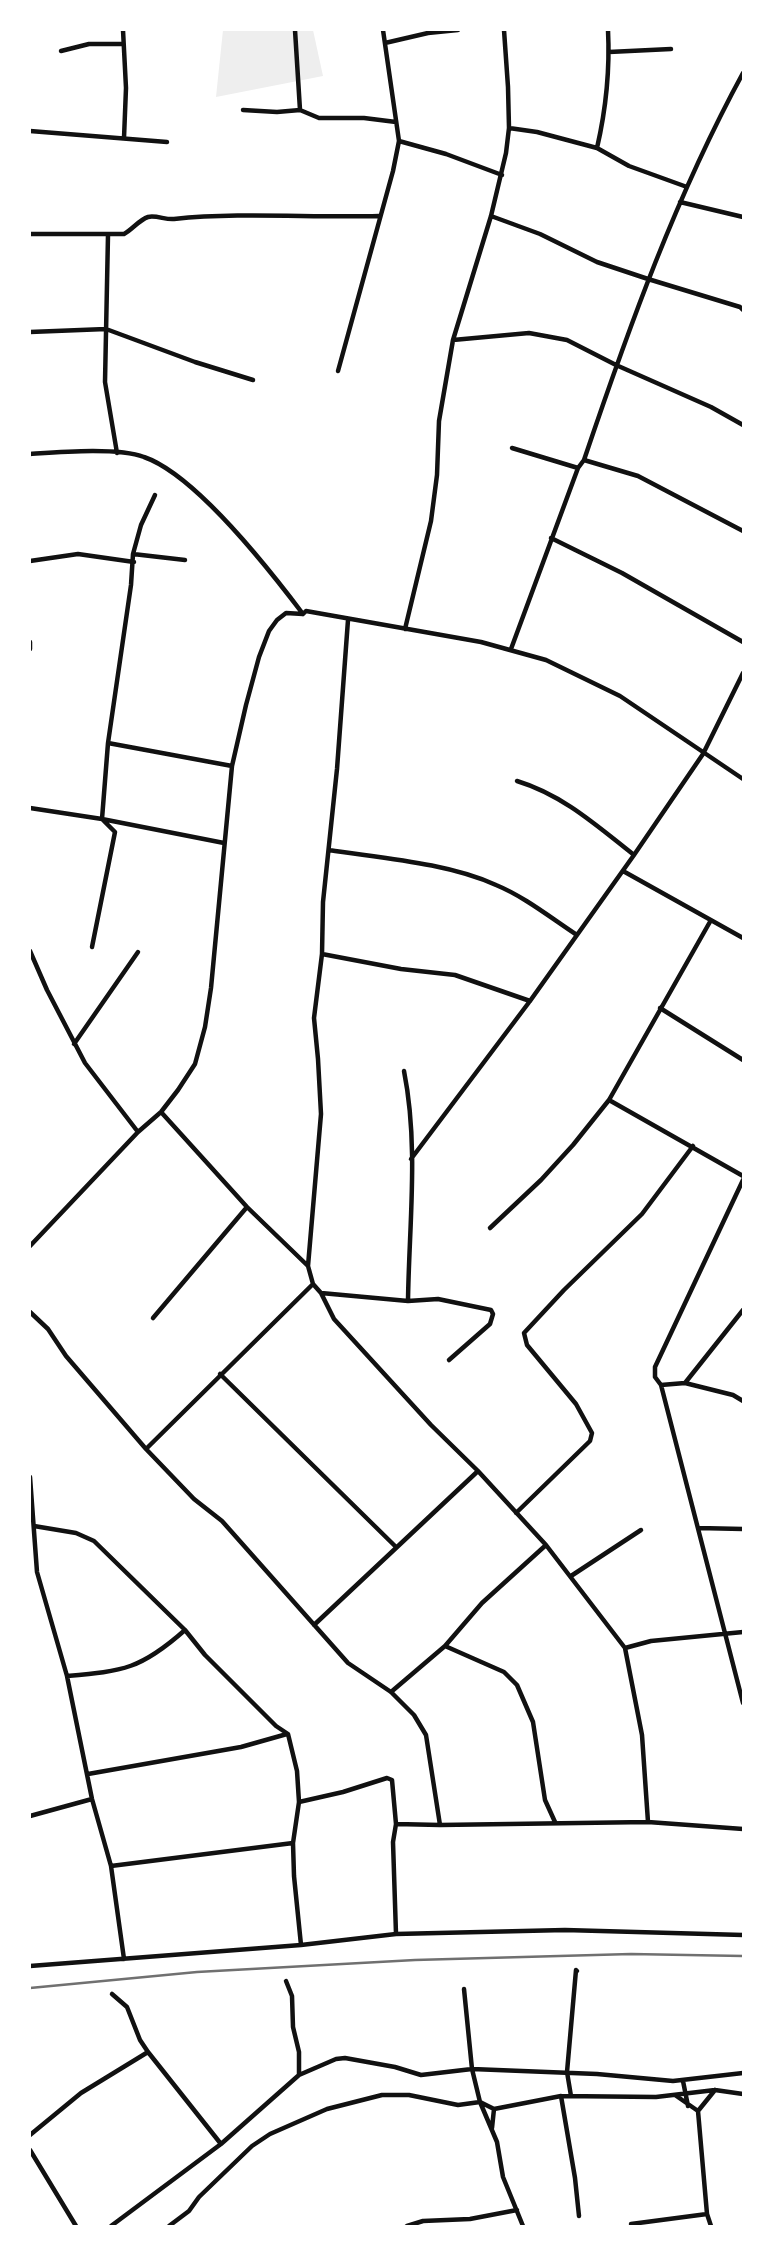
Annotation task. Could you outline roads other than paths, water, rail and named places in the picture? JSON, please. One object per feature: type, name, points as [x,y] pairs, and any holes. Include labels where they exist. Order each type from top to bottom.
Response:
[{"type":"street","points":[[123,30],[126,88],[124,138]]},
{"type":"street","points":[[295,30],[300,110]]},
{"type":"street","points":[[338,371],[379,216],[393,171],[399,141],[383,30]]},
{"type":"street","points":[[385,43],[428,33],[458,30]]},
{"type":"street","points":[[405,629],[430,521],[437,474],[439,421],[453,340],[502,174],[509,128],[504,30]]},
{"type":"street","points":[[596,148],[604,118],[609,52],[608,30]]},
{"type":"street","points":[[61,51],[89,44],[123,44]]},
{"type":"street","points":[[609,52],[671,49]]},
{"type":"street","points":[[511,649],[578,468],[584,460],[616,365],[648,279],[680,202],[743,73]]},
{"type":"street","points":[[243,110],[277,112],[300,110],[320,118],[364,118],[396,122]]},
{"type":"street","points":[[509,128],[537,132],[596,148],[629,166],[687,187]]},
{"type":"street","points":[[30,132],[167,142]]},
{"type":"street","points":[[399,141],[446,154],[502,174]]},
{"type":"street","points":[[680,202],[743,217]]},
{"type":"street","points":[[30,234],[124,234],[135,228],[141,220],[151,216],[166,220],[218,214],[315,217],[379,216]]},
{"type":"street","points":[[491,216],[540,234],[597,262],[740,307],[743,310]]},
{"type":"street","points":[[108,235],[104,382],[117,453]]},
{"type":"street","points":[[30,332],[106,329],[195,362],[253,380]]},
{"type":"street","points":[[453,340],[529,333],[567,340],[616,365],[711,407],[743,425]]},
{"type":"street","points":[[512,448],[578,468]]},
{"type":"street","points":[[30,454],[66,452],[117,453],[144,457],[164,467],[190,486],[211,506],[277,579],[304,614]]},
{"type":"street","points":[[584,460],[638,476],[743,531]]},
{"type":"street","points":[[92,947],[114,832],[102,819],[108,743],[134,562],[133,554],[141,525],[155,495]]},
{"type":"street","points":[[551,538],[622,572],[743,642]]},
{"type":"street","points":[[30,561],[78,554],[134,562]]},
{"type":"street","points":[[133,554],[185,560]]},
{"type":"street","points":[[31,1244],[138,1132],[161,1112],[187,1077],[200,1050],[211,988],[232,766],[264,642],[277,620],[286,613],[304,614],[306,611],[511,649],[546,660],[611,692],[647,713],[703,754],[743,779]]},
{"type":"street","points":[[348,620],[323,902],[322,954],[314,1018],[321,1114],[308,1266],[313,1284],[321,1293],[334,1319],[355,1344],[478,1471],[546,1545],[625,1648],[642,1735],[648,1822]]},
{"type":"street","points":[[411,1159],[577,935],[703,754],[743,673]]},
{"type":"street","points":[[108,743],[232,766]]},
{"type":"street","points":[[517,781],[540,788],[577,810],[634,855]]},
{"type":"street","points":[[30,808],[102,819],[224,843]]},
{"type":"street","points":[[329,850],[407,862],[475,877],[498,885],[577,935]]},
{"type":"street","points":[[623,871],[743,938]]},
{"type":"street","points":[[490,1228],[573,1145],[609,1100],[711,920]]},
{"type":"street","points":[[30,951],[85,1063],[138,1132]]},
{"type":"street","points":[[74,1044],[138,952]]},
{"type":"street","points":[[322,954],[400,969],[455,975],[530,1000]]},
{"type":"street","points":[[660,1008],[743,1060]]},
{"type":"street","points":[[404,1071],[410,1103],[411,1159],[408,1301]]},
{"type":"street","points":[[609,1100],[693,1146],[743,1178],[655,1367],[654,1377],[661,1385],[743,1703]]},
{"type":"street","points":[[161,1112],[247,1207],[308,1266]]},
{"type":"street","points":[[516,1513],[590,1441],[592,1433],[576,1404],[527,1345],[524,1333],[564,1290],[642,1214],[693,1146]]},
{"type":"street","points":[[153,1318],[247,1207]]},
{"type":"street","points":[[146,1449],[313,1284]]},
{"type":"street","points":[[321,1293],[408,1301],[438,1299],[491,1310],[493,1314],[490,1324],[449,1360]]},
{"type":"street","points":[[685,1383],[743,1310]]},
{"type":"street","points":[[30,1312],[48,1329],[66,1356],[146,1449],[194,1499],[222,1521],[348,1663],[391,1692],[414,1715],[426,1735],[440,1825]]},
{"type":"street","points":[[220,1374],[395,1546]]},
{"type":"street","points":[[661,1385],[685,1383],[733,1395],[743,1401]]},
{"type":"street","points":[[314,1624],[395,1546],[414,1532],[478,1471]]},
{"type":"street","points":[[30,1477],[37,1572],[67,1676],[92,1799],[112,1866],[124,1959]]},
{"type":"street","points":[[34,1526],[76,1533],[94,1541],[185,1630],[206,1655],[276,1726],[288,1734],[296,1762],[298,1802],[293,1843],[294,1876],[301,1945]]},
{"type":"street","points":[[698,1528],[743,1529]]},
{"type":"street","points":[[571,1576],[641,1530]]},
{"type":"street","points":[[391,1692],[445,1646],[482,1604],[546,1545]]},
{"type":"street","points":[[67,1676],[106,1673],[130,1668],[161,1651],[185,1630]]},
{"type":"street","points":[[625,1648],[651,1641],[679,1640],[724,1632],[743,1632]]},
{"type":"street","points":[[445,1646],[504,1672],[517,1685],[533,1722],[545,1800],[555,1822]]},
{"type":"street","points":[[88,1774],[241,1747],[288,1734]]},
{"type":"street","points":[[298,1802],[343,1792],[387,1778],[392,1780],[394,1784],[396,1824],[393,1842],[396,1934]]},
{"type":"street","points":[[30,1816],[92,1799]]},
{"type":"street","points":[[396,1824],[648,1822],[743,1829]]},
{"type":"street","points":[[112,1866],[293,1843]]},
{"type":"street","points":[[30,1966],[301,1945],[396,1934],[565,1930],[743,1935]]},
{"type":"street","points":[[571,2096],[567,2072],[576,1970],[577,1972]]},
{"type":"street","points":[[286,1982],[292,1996],[292,2028],[299,2052],[299,2075]]},
{"type":"street","points":[[464,1989],[472,2069],[480,2102],[497,2142],[503,2177],[523,2226]]},
{"type":"street","points":[[112,1994],[127,2006],[140,2040],[148,2052],[221,2144]]},
{"type":"street","points":[[30,2135],[81,2093],[148,2052]]},
{"type":"street","points":[[111,2226],[221,2144],[299,2075],[325,2062],[345,2058],[395,2067],[420,2075],[472,2069],[567,2072],[683,2081],[743,2073]]},
{"type":"street","points":[[683,2081],[688,2106]]},
{"type":"street","points":[[169,2226],[189,2211],[199,2198],[252,2146],[270,2134],[314,2114],[393,2094],[458,2105],[480,2102],[494,2109],[561,2096],[675,2095],[714,2090],[743,2094]]},
{"type":"street","points":[[711,2226],[707,2214],[698,2111],[714,2090]]},
{"type":"street","points":[[675,2095],[688,2106],[698,2111]]},
{"type":"street","points":[[561,2096],[575,2178],[578,2216]]},
{"type":"street","points":[[491,2129],[494,2109]]},
{"type":"street","points":[[30,2150],[76,2226]]},
{"type":"street","points":[[407,2226],[423,2221],[470,2219],[517,2210]]},
{"type":"street","points":[[631,2224],[707,2214]]},
{"type":"railway","points":[[30,1988],[197,1972],[415,1960],[631,1954],[743,1956]]}]
